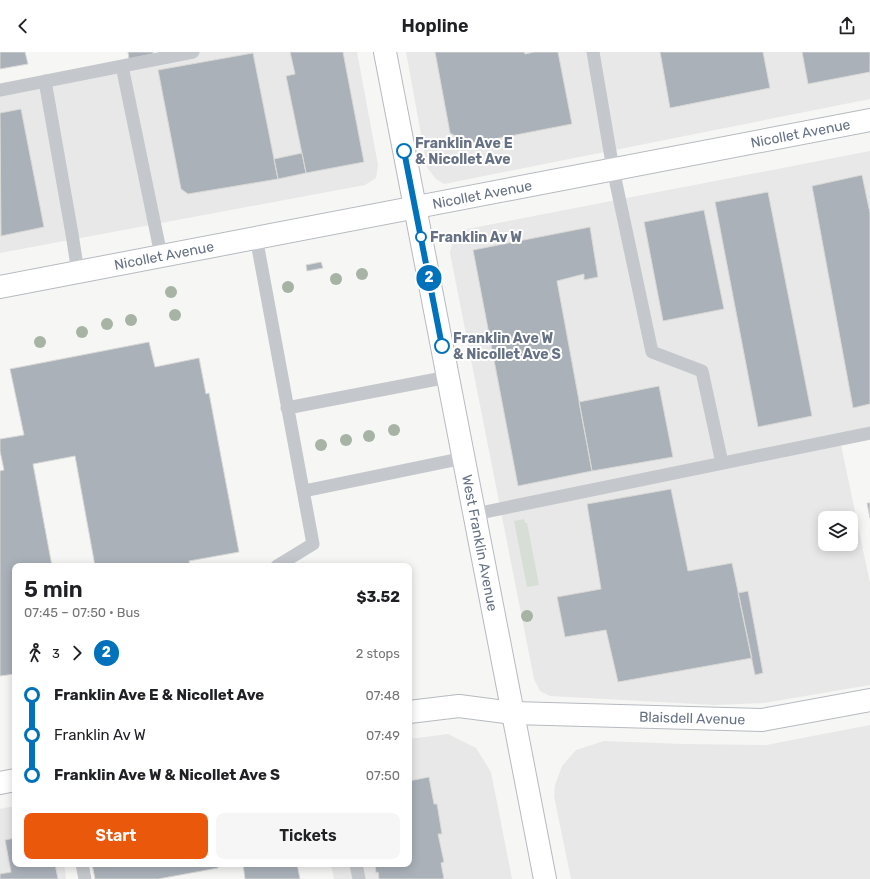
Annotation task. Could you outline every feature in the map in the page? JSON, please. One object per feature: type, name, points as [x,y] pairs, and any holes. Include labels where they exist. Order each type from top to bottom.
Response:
[{"type":"street","name":"West Franklin Avenue","points":[[385,52],[545,879]]},
{"type":"street","name":"Nicollet Avenue","points":[[0,287],[415,206],[870,120]]},
{"type":"street","name":"Blaisdell Avenue","points":[[412,712],[459,706],[513,712],[762,720],[870,700]]},
{"type":"street","points":[[0,783],[12,781]]},
{"type":"lane","points":[[0,90],[193,52]]},
{"type":"lane","points":[[593,52],[613,169],[652,352],[702,371],[722,463]]},
{"type":"lane","points":[[122,66],[161,256]]},
{"type":"lane","points":[[45,81],[78,272]]},
{"type":"lane","points":[[256,237],[313,544],[282,563]]},
{"type":"lane","points":[[288,408],[448,377]]},
{"type":"lane","points":[[474,514],[870,433]]},
{"type":"lane","points":[[304,491],[464,458]]},
{"type":"lane","points":[[83,867],[85,879]]},
{"type":"lane","points":[[357,867],[359,879]]},
{"type":"shaded area","points":[[181,52],[357,52],[378,165],[376,178],[365,185],[0,253],[0,88]]},
{"type":"shaded area","points":[[406,52],[870,52],[870,99],[444,184],[436,179],[427,167]]},
{"type":"shaded area","points":[[870,151],[870,439],[841,445],[855,511],[818,511],[818,551],[858,551],[858,526],[870,583],[870,685],[764,703],[715,705],[550,696],[540,691],[534,679],[450,253],[453,237],[462,230]]},
{"type":"shaded area","points":[[524,519],[525,523],[527,523],[539,585],[527,587],[514,521]]},
{"type":"shaded area","points":[[870,725],[870,879],[571,879],[554,796],[555,785],[562,766],[576,750],[604,741],[766,745]]},
{"type":"shaded area","points":[[448,734],[476,748],[491,772],[512,879],[334,879],[332,867],[412,867],[412,739]]},
{"type":"shaded area","points":[[12,807],[12,867],[64,867],[66,879],[0,879],[0,809]]},
{"type":"building","points":[[0,52],[25,52],[28,64],[0,69]]},
{"type":"building","points":[[128,52],[153,52],[153,54],[129,59]]},
{"type":"building","points":[[290,52],[343,52],[364,162],[306,173],[286,76],[295,74]]},
{"type":"building","points":[[435,52],[524,52],[525,54],[534,52],[558,52],[572,124],[469,144],[450,133]]},
{"type":"building","points":[[660,52],[763,52],[770,88],[670,108]]},
{"type":"building","points":[[802,52],[870,52],[870,72],[808,84]]},
{"type":"building","points":[[253,53],[278,179],[188,194],[181,189],[158,70]]},
{"type":"building","points":[[21,109],[44,227],[1,236],[0,113]]},
{"type":"building","points":[[302,153],[306,173],[278,179],[274,159]]},
{"type":"building","points":[[862,175],[870,213],[870,404],[853,408],[812,186]]},
{"type":"building","points":[[768,192],[812,416],[758,427],[715,202]]},
{"type":"building","points":[[704,210],[724,309],[663,321],[644,222]]},
{"type":"building","points":[[590,227],[598,277],[584,280],[584,274],[557,281],[592,471],[518,486],[473,250]]},
{"type":"building","points":[[321,262],[323,268],[307,271],[306,265]]},
{"type":"building","points":[[149,342],[155,367],[199,358],[206,394],[209,393],[239,552],[189,561],[189,563],[94,563],[75,456],[33,464],[51,563],[12,563],[12,674],[0,676],[0,471],[4,470],[0,451],[0,439],[24,435],[10,369]]},
{"type":"building","points":[[659,386],[673,457],[592,471],[579,402]]},
{"type":"building","points":[[671,489],[688,571],[732,563],[752,658],[618,682],[606,630],[565,637],[557,597],[601,589],[587,504]]},
{"type":"building","points":[[867,503],[870,503],[870,518]]},
{"type":"building","points":[[748,591],[763,673],[755,675],[738,593]]},
{"type":"building","points":[[429,777],[434,804],[437,804],[442,834],[438,834],[444,862],[441,863],[444,879],[379,879],[375,867],[412,867],[412,780]]},
{"type":"building","points":[[12,839],[12,867],[56,867],[58,879],[0,879],[0,874],[11,872],[5,840]]},
{"type":"building","points":[[93,867],[218,867],[158,879],[95,879]]},
{"type":"building","points":[[243,867],[298,867],[300,879],[245,879]]},
{"type":"bus line","name":"2","points":[[404,151],[442,346]]},
{"type":"place","name":"Franklin Ave E & Nicollet Ave","points":[[404,151]]},
{"type":"place","name":"Franklin Av W","points":[[421,237]]},
{"type":"place","name":"Franklin Ave W & Nicollet Ave S","points":[[442,346]]}]
